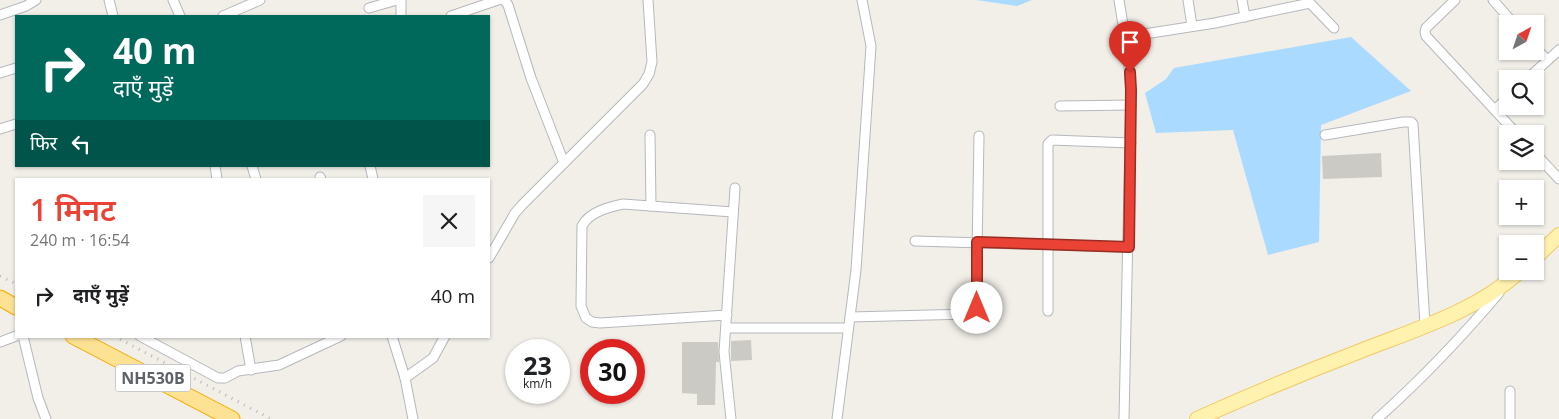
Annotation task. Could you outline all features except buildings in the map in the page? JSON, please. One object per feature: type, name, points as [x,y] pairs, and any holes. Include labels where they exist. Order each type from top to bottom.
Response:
[{"type":"highway","points":[[0,298],[15,307]]},
{"type":"highway","name":"NH530B","points":[[77,338],[232,419]]},
{"type":"main road","points":[[1544,249],[1559,235]]},
{"type":"main road","points":[[1197,419],[1272,385],[1465,309],[1510,280]]},
{"type":"street","points":[[0,14],[26,6],[36,0]]},
{"type":"street","points":[[109,0],[112,15]]},
{"type":"street","points":[[173,0],[180,15]]},
{"type":"street","points":[[224,15],[240,4],[260,0]]},
{"type":"street","points":[[369,8],[399,0],[401,15]]},
{"type":"street","points":[[454,15],[498,0]]},
{"type":"street","points":[[504,0],[508,6],[531,78],[564,163]]},
{"type":"street","points":[[490,256],[515,213],[643,84],[649,74],[652,62],[648,0]]},
{"type":"street","points":[[837,419],[856,261],[870,46],[862,0]]},
{"type":"street","points":[[1118,0],[1131,90],[1124,419]]},
{"type":"street","points":[[1188,0],[1192,26]]},
{"type":"street","points":[[1242,0],[1245,16]]},
{"type":"street","points":[[1455,0],[1424,32],[1508,125]]},
{"type":"street","points":[[1493,0],[1506,15]]},
{"type":"street","points":[[1125,38],[1245,16],[1309,1],[1334,28]]},
{"type":"street","points":[[1536,70],[1559,50]]},
{"type":"street","points":[[1544,57],[1547,60]]},
{"type":"street","points":[[0,73],[15,68]]},
{"type":"street","points":[[1060,106],[1131,105]]},
{"type":"street","points":[[1494,110],[1499,105]]},
{"type":"street","points":[[1325,135],[1403,122],[1411,122],[1413,124],[1425,325]]},
{"type":"street","points":[[0,128],[15,124]]},
{"type":"street","points":[[650,135],[651,206]]},
{"type":"street","points":[[850,317],[974,313],[977,308],[979,136]]},
{"type":"street","points":[[1048,311],[1048,148],[1050,141],[1131,143]]},
{"type":"street","points":[[1544,163],[1559,179]]},
{"type":"street","points":[[731,419],[724,352],[735,188]]},
{"type":"street","points":[[727,315],[592,322],[586,318],[582,306],[582,226],[589,217],[617,205],[733,212]]},
{"type":"street","points":[[915,241],[1129,247]]},
{"type":"street","points":[[1377,419],[1415,385],[1456,343],[1505,285]]},
{"type":"street","points":[[726,328],[848,328]]},
{"type":"street","points":[[0,342],[15,336]]},
{"type":"street","points":[[23,338],[38,398],[46,419]]},
{"type":"street","points":[[144,338],[218,378],[225,378],[238,371],[279,365],[337,338]]},
{"type":"street","points":[[245,338],[251,370]]},
{"type":"street","points":[[393,338],[405,378],[413,419]]},
{"type":"street","points":[[405,378],[433,358],[444,338]]},
{"type":"street","points":[[1510,391],[1510,419]]},
{"type":"water","points":[[976,0],[1032,0],[1017,6]]},
{"type":"water","points":[[1351,37],[1411,91],[1321,125],[1319,242],[1268,255],[1233,130],[1156,133],[1145,93],[1166,79],[1174,68]]},
{"type":"railway","points":[[0,276],[15,284]]},
{"type":"railway","points":[[118,338],[271,419]]},
{"type":"route","points":[[977,308],[977,242],[1129,247],[1130,72]]}]
